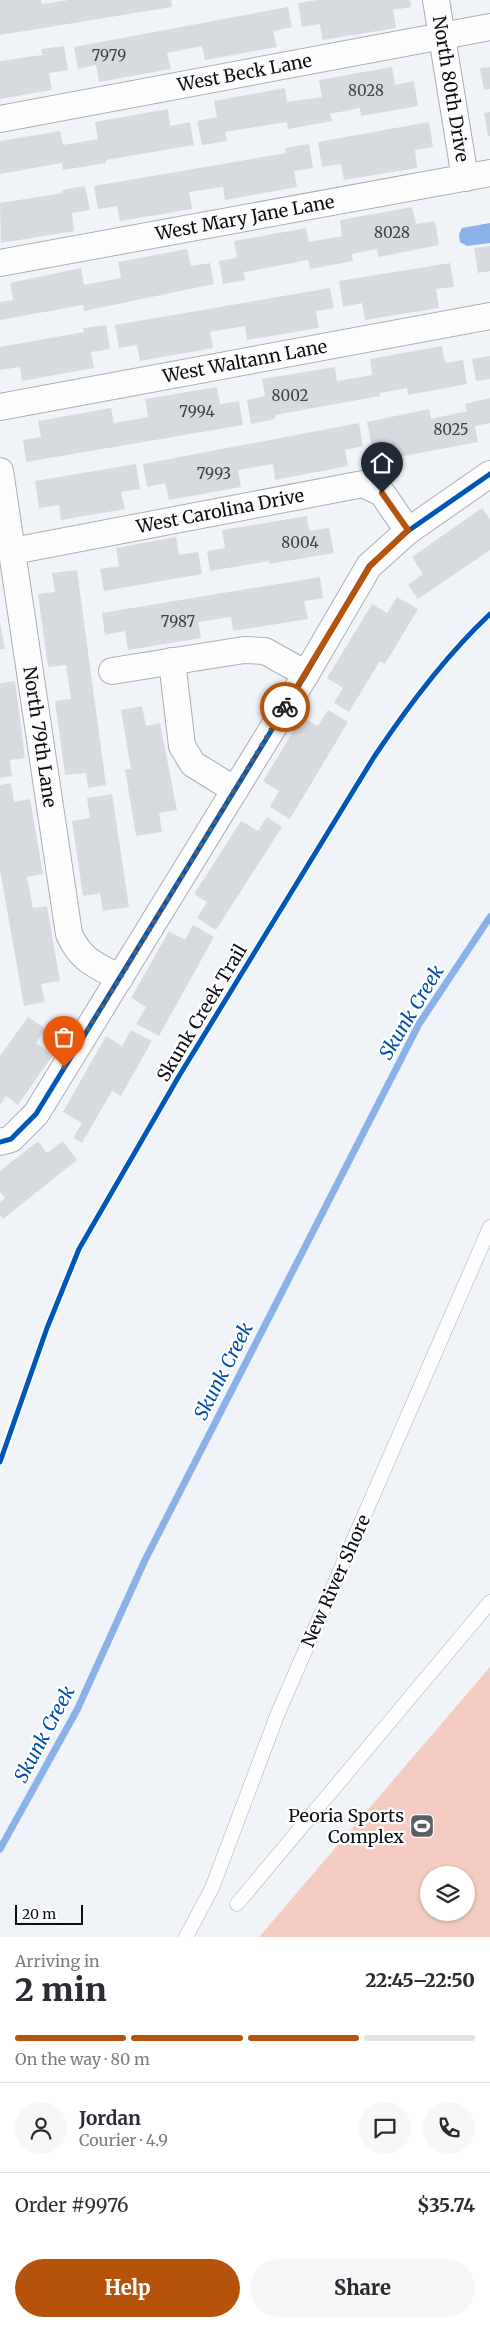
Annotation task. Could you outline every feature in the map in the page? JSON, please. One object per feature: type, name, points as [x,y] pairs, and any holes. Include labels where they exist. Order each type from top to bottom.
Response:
[{"type":"street","name":"North 80th Drive","points":[[436,0],[465,178]]},
{"type":"street","name":"West Beck Lane","points":[[0,119],[243,75],[490,27]]},
{"type":"street","name":"West Mary Jane Lane","points":[[0,263],[490,173]]},
{"type":"street","name":"West Waltann Lane","points":[[0,407],[490,316]]},
{"type":"street","name":"North 79th Lane","points":[[0,471],[69,934],[77,951],[92,963],[120,978]]},
{"type":"street","points":[[0,1142],[11,1139],[36,1114],[306,674],[370,566],[408,530],[490,474]]},
{"type":"street","name":"West Carolina Drive","points":[[13,551],[363,484],[382,493],[408,530]]},
{"type":"street","points":[[112,671],[244,650],[265,651],[306,674]]},
{"type":"street","points":[[172,660],[182,746],[193,764],[235,790]]},
{"type":"lane","name":"New River Shore","points":[[186,1937],[212,1888],[278,1713],[490,1227]]},
{"type":"lane","points":[[237,1904],[487,1610]]},
{"type":"shaded area","name":"Peoria Sports Complex","points":[[490,1667],[490,1937],[259,1937]]},
{"type":"water","points":[[490,223],[490,243],[467,246],[460,242],[459,234],[462,228]]},
{"type":"building","points":[[0,0],[41,0],[42,4],[69,0],[171,0],[172,7],[0,35]]},
{"type":"building","points":[[318,0],[410,0],[411,7],[393,10],[396,28],[322,40],[320,24],[302,27],[298,3]]},
{"type":"building","points":[[288,7],[292,27],[273,31],[277,47],[205,60],[202,46],[167,53],[171,69],[99,82],[96,65],[78,69],[74,47]]},
{"type":"building","points":[[64,46],[68,70],[49,73],[52,90],[0,99],[0,61],[42,55],[41,49]]},
{"type":"building","points":[[392,67],[395,85],[414,81],[418,106],[361,116],[360,108],[330,114],[332,121],[288,129],[287,122],[225,132],[227,141],[202,145],[197,121],[217,117],[214,101],[285,88],[287,102],[322,97],[319,80]]},
{"type":"building","points":[[490,67],[490,89],[484,90],[480,68]]},
{"type":"building","points":[[168,109],[170,126],[190,122],[194,145],[106,160],[106,163],[63,170],[62,163],[0,174],[0,141],[60,131],[63,145],[98,139],[95,122]]},
{"type":"building","points":[[490,112],[490,136],[488,136],[484,113]]},
{"type":"building","points":[[429,122],[433,147],[415,150],[417,168],[344,180],[341,164],[322,167],[318,142]]},
{"type":"building","points":[[309,144],[313,168],[294,171],[297,187],[225,200],[223,187],[189,192],[192,209],[120,221],[117,206],[98,209],[94,186],[286,153],[285,148]]},
{"type":"building","points":[[85,186],[90,210],[72,213],[74,231],[1,243],[0,203],[63,193],[62,190]]},
{"type":"building","points":[[412,207],[416,224],[435,221],[439,245],[379,257],[377,249],[352,254],[353,261],[310,269],[308,260],[244,272],[245,280],[223,284],[219,261],[237,258],[234,241],[306,228],[309,242],[342,236],[340,220]]},
{"type":"building","points":[[490,246],[490,271],[478,273],[474,248]]},
{"type":"building","points":[[187,249],[191,266],[210,263],[214,284],[84,311],[83,305],[0,320],[0,302],[13,300],[10,283],[81,268],[84,285],[121,278],[118,262]]},
{"type":"building","points":[[450,263],[454,287],[436,289],[439,308],[365,320],[362,303],[343,307],[339,281]]},
{"type":"building","points":[[330,288],[334,308],[316,311],[319,328],[247,340],[245,326],[210,332],[213,348],[140,361],[137,345],[119,348],[115,325]]},
{"type":"building","points":[[106,325],[110,349],[91,352],[94,368],[22,381],[20,367],[0,370],[0,347],[84,332],[83,328]]},
{"type":"building","points":[[442,346],[445,363],[463,360],[467,384],[408,395],[407,388],[380,393],[380,396],[275,415],[275,419],[251,424],[247,400],[265,396],[262,379],[335,367],[337,381],[372,375],[370,359]]},
{"type":"building","points":[[490,356],[490,379],[476,381],[472,359]]},
{"type":"building","points":[[217,387],[220,404],[239,401],[243,425],[26,462],[23,440],[41,437],[38,421],[111,408],[114,423],[148,417],[145,399]]},
{"type":"building","points":[[490,398],[490,423],[475,426],[478,442],[393,458],[390,442],[372,446],[367,422],[429,409],[431,419],[467,411],[465,404]]},
{"type":"building","points":[[359,423],[363,446],[345,450],[348,466],[275,480],[273,464],[238,470],[241,487],[169,500],[165,483],[147,487],[143,464]]},
{"type":"building","points":[[136,464],[140,489],[121,492],[125,509],[61,520],[59,505],[39,508],[35,481]]},
{"type":"building","points":[[482,508],[490,519],[490,550],[418,599],[408,585],[423,574],[412,557]]},
{"type":"building","points":[[307,516],[309,531],[329,528],[334,553],[269,564],[269,561],[210,571],[207,551],[225,548],[222,530]]},
{"type":"building","points":[[176,537],[179,555],[198,552],[202,574],[104,591],[100,569],[119,566],[116,548]]},
{"type":"building","points":[[77,570],[106,785],[88,788],[86,773],[65,775],[55,701],[71,699],[66,665],[48,667],[38,594],[55,592],[52,573]]},
{"type":"building","points":[[320,577],[323,598],[304,601],[308,619],[233,631],[231,617],[198,622],[201,638],[128,650],[125,631],[105,635],[102,613]]},
{"type":"building","points":[[397,597],[418,609],[385,664],[380,661],[349,712],[334,703],[343,688],[327,678],[372,604],[387,613]]},
{"type":"building","points":[[0,622],[5,649],[0,649]]},
{"type":"building","points":[[15,681],[25,758],[10,760],[12,776],[0,778],[0,683]]},
{"type":"building","points":[[142,706],[146,726],[160,723],[177,810],[159,813],[162,832],[136,836],[125,769],[131,769],[121,710]]},
{"type":"building","points":[[328,710],[348,722],[290,819],[270,807],[279,791],[263,781],[302,717],[318,726]]},
{"type":"building","points":[[11,783],[14,802],[30,799],[43,874],[27,877],[33,908],[47,906],[60,981],[41,984],[45,1002],[24,1006],[0,870],[0,785]]},
{"type":"building","points":[[112,794],[129,907],[103,911],[100,893],[83,896],[72,821],[90,818],[87,798]]},
{"type":"building","points":[[267,817],[282,827],[216,930],[197,918],[207,902],[194,894],[241,821],[258,831]]},
{"type":"building","points":[[193,925],[214,937],[159,1036],[136,1024],[146,1007],[131,998],[169,931],[185,940]]},
{"type":"building","points":[[28,1017],[46,1029],[36,1043],[53,1055],[18,1105],[6,1096],[0,1105],[0,1056]]},
{"type":"building","points":[[131,1030],[152,1041],[121,1096],[112,1091],[82,1143],[73,1138],[82,1123],[63,1112],[106,1036],[122,1046]]},
{"type":"building","points":[[38,1141],[47,1153],[63,1141],[77,1160],[3,1219],[0,1215],[0,1202],[5,1198],[0,1192],[0,1171]]},
{"type":"waterway","name":"Skunk Creek","points":[[0,1849],[77,1710],[145,1560],[419,1024],[490,917]]},
{"type":"cycle path","points":[[0,1142],[11,1139],[36,1114],[306,674],[369,566],[408,531],[490,474]]},
{"type":"cycle path","name":"Skunk Creek Trail","points":[[0,1462],[47,1328],[79,1249],[179,1076],[374,757],[442,664],[490,614]]},
{"type":"way so far","points":[[64,1067],[285,707]]},
{"type":"place","name":"Peoria Sports Complex","points":[[422,1826]]},
{"type":"route","points":[[285,707],[370,566],[385,549],[408,530],[382,493]]}]
